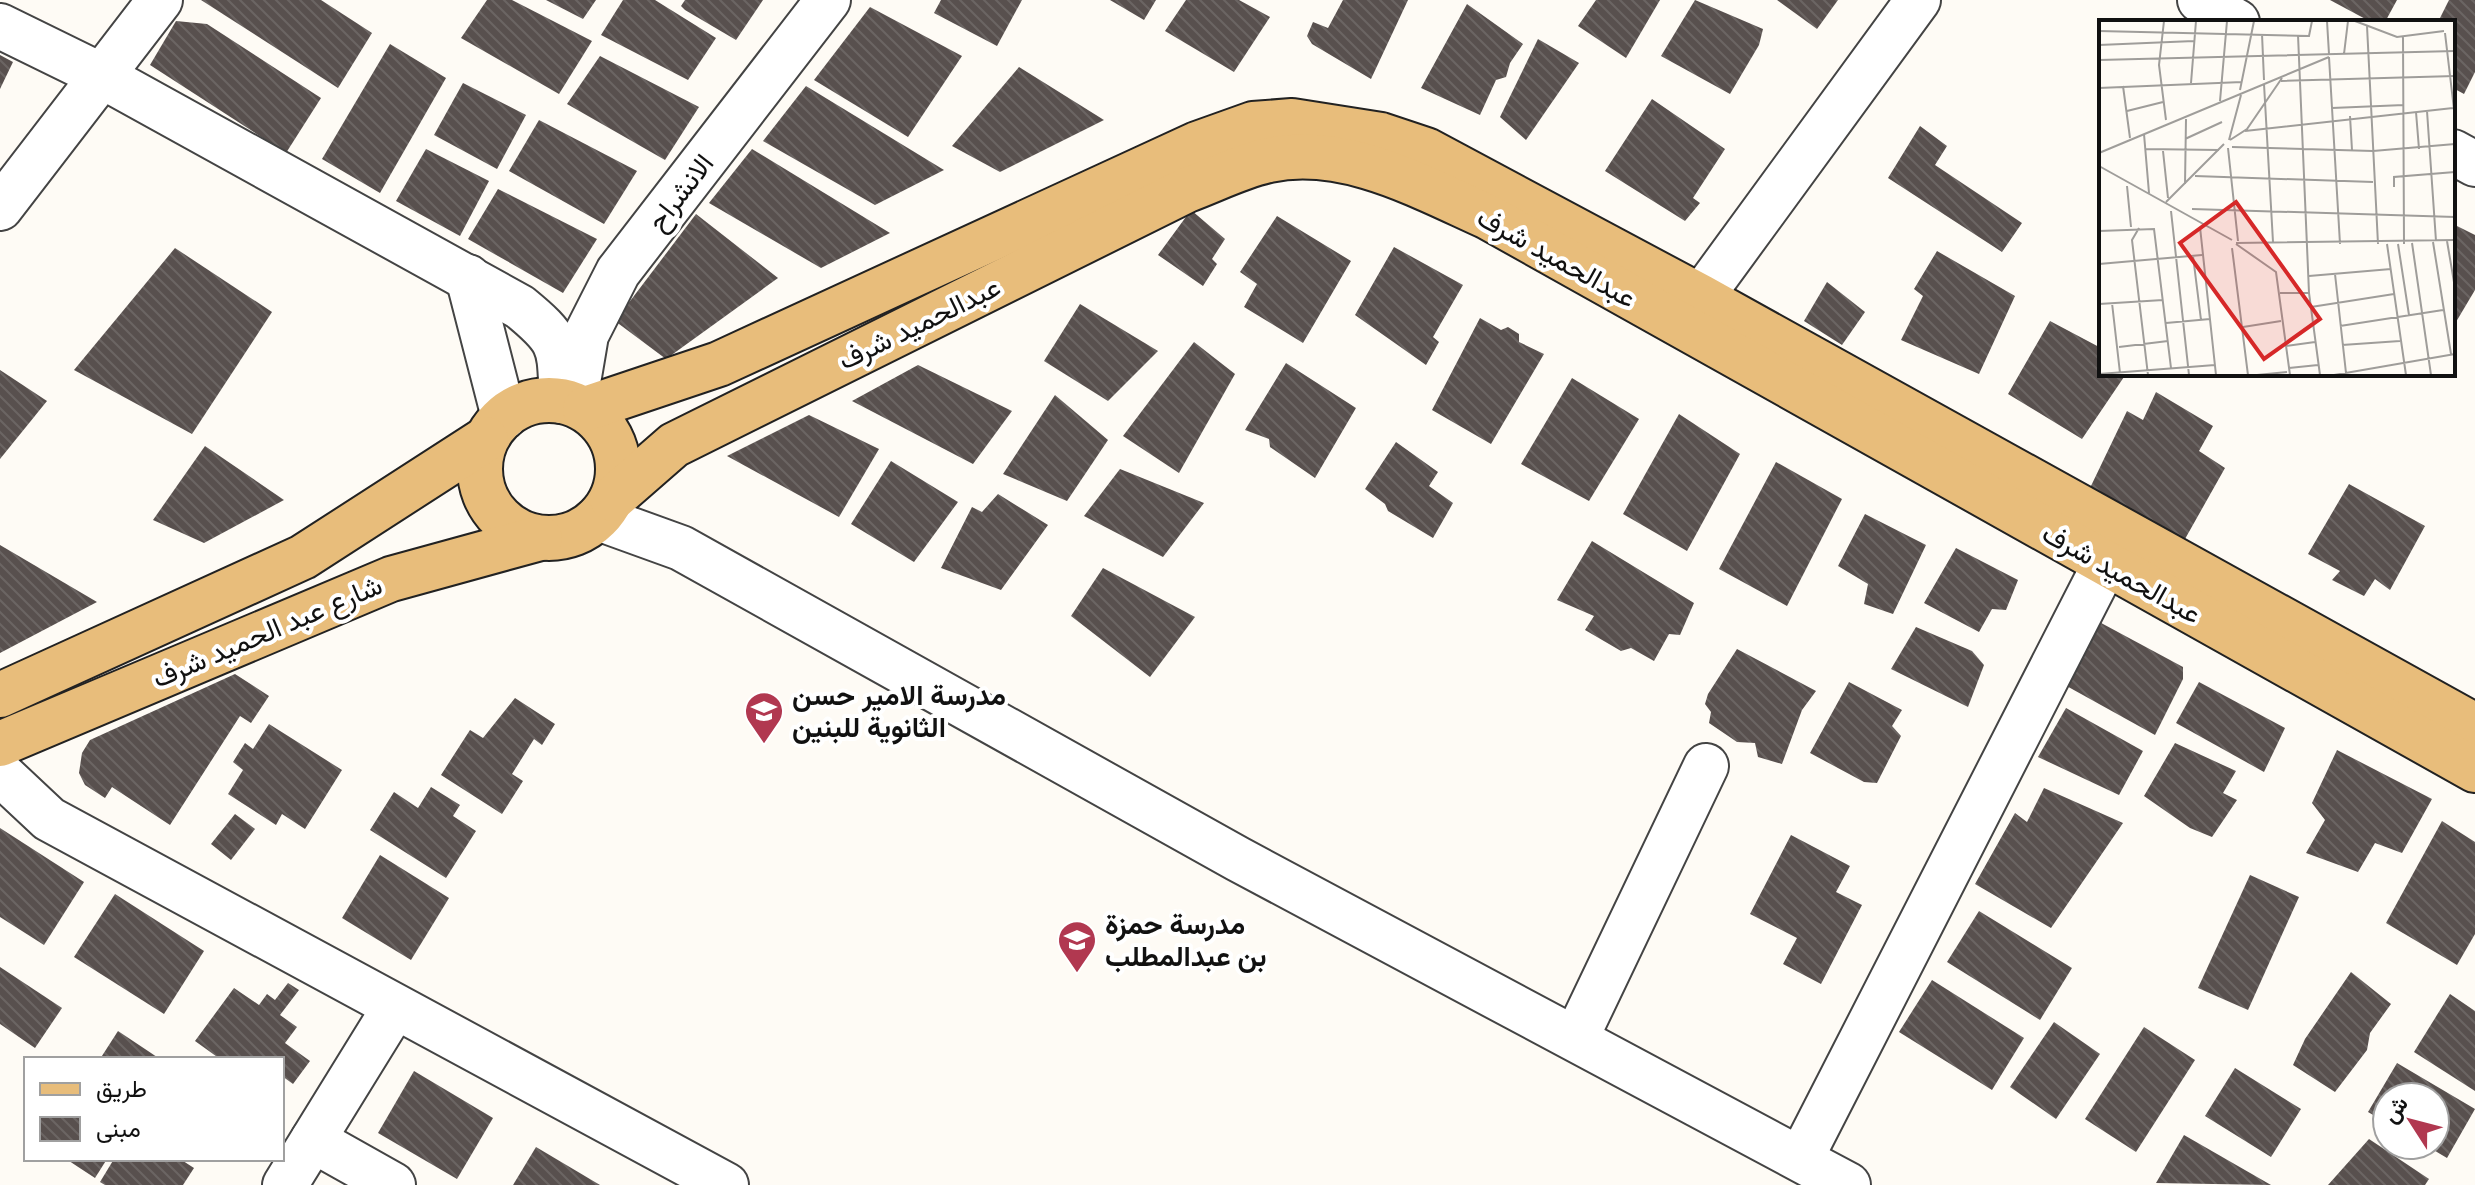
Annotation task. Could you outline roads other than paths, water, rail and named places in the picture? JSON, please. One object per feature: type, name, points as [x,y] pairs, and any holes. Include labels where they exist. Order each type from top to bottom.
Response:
[{"type":"main road","name":"عبدالحميد شرف","points":[[574,405],[719,364],[1144,168],[1253,124],[1292,121],[1334,125],[1426,150],[1701,297],[2475,726]]},
{"type":"main road","name":"عبدالحميد شرف","points":[[605,508],[674,445],[1187,190],[1269,160],[1309,156],[1334,159],[1390,174],[1488,217],[2475,770]]},
{"type":"main road","points":[[531,402],[574,405],[601,422],[615,449],[618,479],[605,508],[581,531],[561,537],[540,538],[519,532],[501,519],[488,503],[481,482],[481,460],[495,428],[531,402]]},
{"type":"main road","name":"شارع عبد الحميد شرف","points":[[0,695],[303,557],[495,428]]},
{"type":"main road","name":"شارع عبد الحميد شرف","points":[[0,744],[391,579],[540,538]]},
{"type":"street","points":[[0,208],[160,0]]},
{"type":"street","name":"الانشراح","points":[[574,405],[577,369],[586,335],[600,302],[618,272],[828,0]]},
{"type":"street","points":[[1701,297],[1918,0]]},
{"type":"street","points":[[0,26],[102,76],[377,231],[509,300],[550,331],[574,405]]},
{"type":"street","points":[[2455,153],[2475,164]]},
{"type":"street","points":[[468,277],[495,428]]},
{"type":"street","points":[[605,508],[1238,859],[1848,1185]]},
{"type":"street","points":[[1801,1158],[2105,564]]},
{"type":"street","points":[[1576,1038],[1706,766]]},
{"type":"street","points":[[0,773],[49,819],[726,1185]]},
{"type":"street","points":[[285,1185],[395,1007]]},
{"type":"street","points":[[313,1140],[393,1185]]},
{"type":"place","name":"مدرسة الامير حسن الثانوية للبنين","points":[[764,745]]},
{"type":"place","name":"مدرسة حمزة بن عبدالمطلب","points":[[1077,974]]}]
